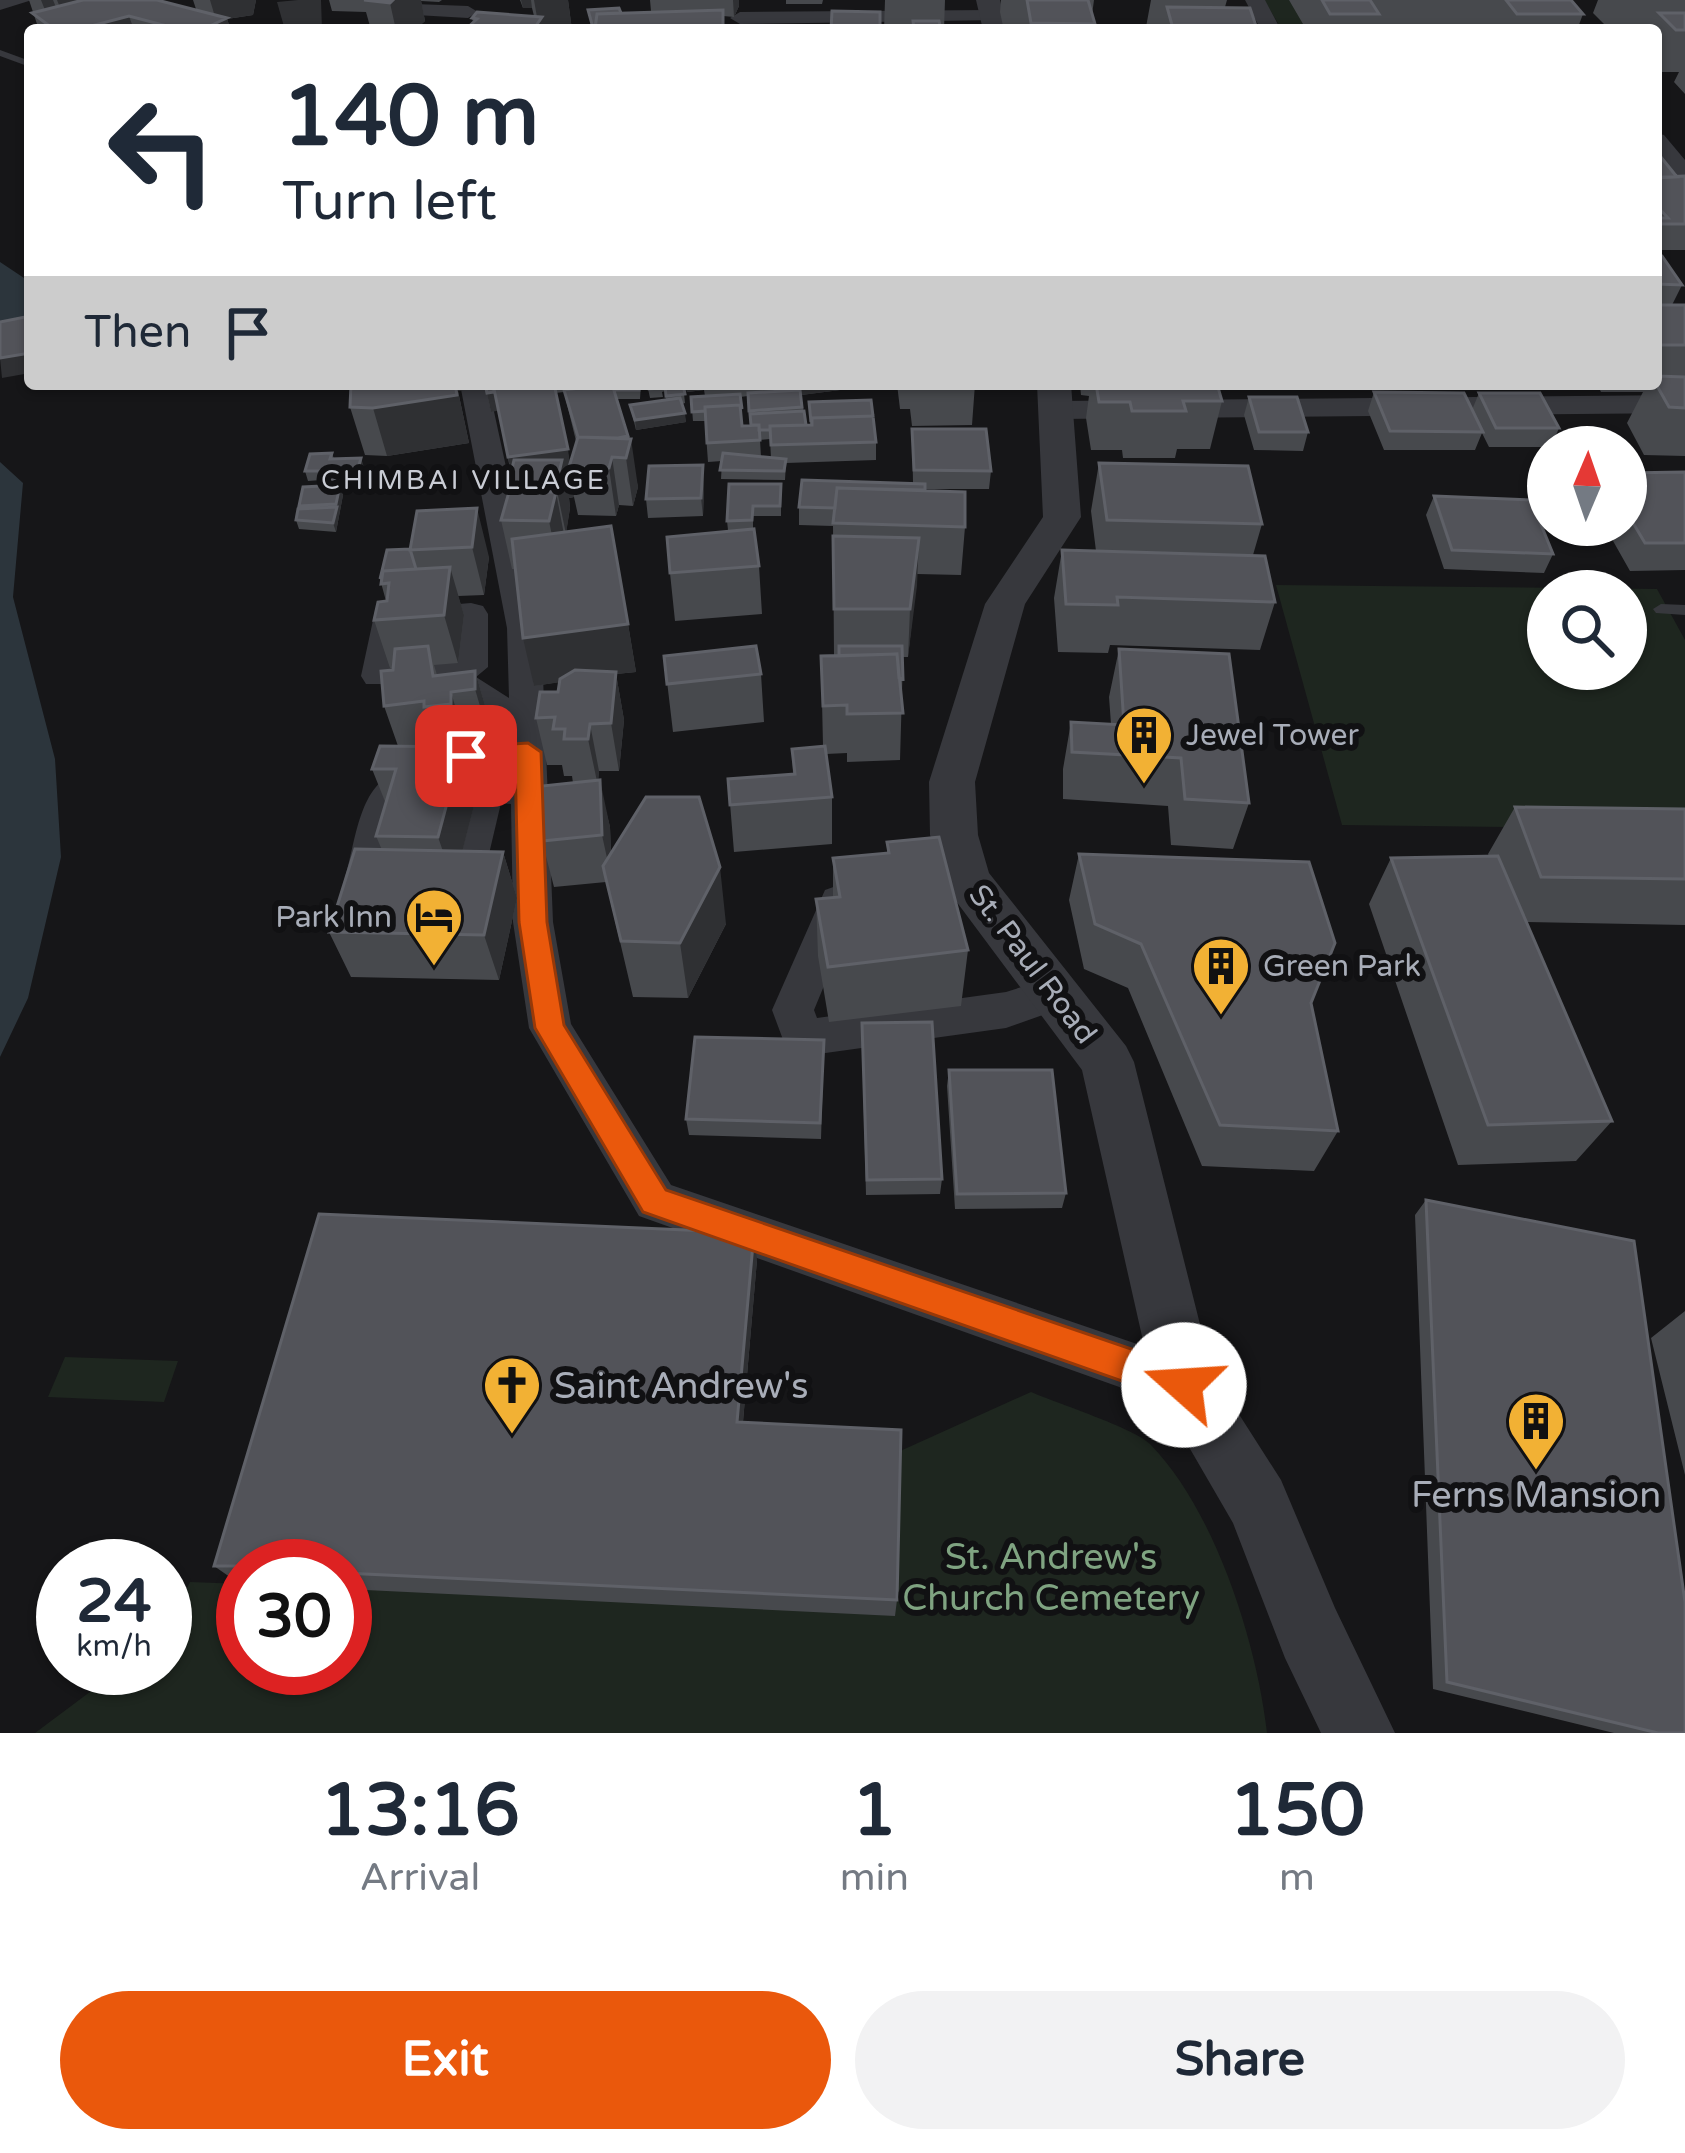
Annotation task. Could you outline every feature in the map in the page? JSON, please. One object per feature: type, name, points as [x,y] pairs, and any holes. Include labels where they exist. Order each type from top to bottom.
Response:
[{"type":"street","points":[[0,4],[22,0]]},
{"type":"street","points":[[388,8],[474,6]]},
{"type":"street","points":[[740,18],[991,15]]},
{"type":"street","points":[[1662,147],[1685,174]]},
{"type":"street","points":[[466,881],[475,832],[506,779],[524,628],[474,390]]},
{"type":"street","points":[[1056,397],[1685,404]]},
{"type":"street","name":"St. Paul Road","points":[[1056,397],[1062,517],[1004,604],[952,782],[954,835],[943,880],[1056,993],[1107,1062],[1184,1385],[1258,1503],[1310,1634],[1359,1733]]},
{"type":"street","points":[[378,676],[387,619],[471,614],[470,669],[426,681],[470,688],[486,704],[502,709],[506,779],[550,1028],[655,1201],[1184,1385]]},
{"type":"street","points":[[473,633],[524,628]]},
{"type":"street","points":[[475,832],[506,779]]},
{"type":"street","points":[[365,878],[391,791],[506,779]]},
{"type":"street","points":[[870,890],[847,893],[831,910],[793,1010],[800,1032],[830,1036],[968,1016],[1006,1010],[1056,993]]},
{"type":"street","points":[[957,972],[968,1016]]},
{"type":"lane","points":[[1661,610],[1685,610]]},
{"type":"green space","points":[[1264,0],[1525,0],[1543,24],[1278,24]]},
{"type":"green space","points":[[1276,585],[1527,588],[1527,690],[1647,690],[1647,589],[1657,589],[1685,640],[1685,829],[1342,825]]},
{"type":"green space","points":[[65,1357],[178,1361],[164,1402],[48,1397]]},
{"type":"green space","name":"St. Andrew's Church Cemetery","points":[[1031,1392],[1112,1423],[1150,1444],[1194,1504],[1229,1580],[1254,1659],[1267,1733],[35,1733],[86,1695],[192,1695],[192,1582],[216,1583],[216,1695],[372,1695],[372,1570],[898,1452]]},
{"type":"shaded area","points":[[0,262],[24,278],[24,346],[0,350]]},
{"type":"shaded area","points":[[0,462],[23,483],[13,597],[55,759],[61,857],[28,998],[0,1057]]},
{"type":"building","points":[[83,0],[157,0],[227,18],[214,24],[159,24],[129,16],[99,24],[47,24],[32,13]]},
{"type":"building","points":[[1027,0],[1088,0],[1095,24],[1031,23]]},
{"type":"building","points":[[1322,0],[1370,0],[1379,14],[1330,14]]},
{"type":"building","points":[[1506,0],[1571,0],[1583,14],[1517,14]]},
{"type":"building","points":[[1167,7],[1250,8],[1255,24],[1172,24]]},
{"type":"building","points":[[619,8],[621,13],[597,14],[592,24],[588,10]]},
{"type":"building","points":[[723,10],[723,24],[596,24],[597,14]]},
{"type":"building","points":[[832,11],[880,12],[880,24],[831,24]]},
{"type":"building","points":[[477,12],[542,17],[537,24],[472,24],[477,19],[472,18]]},
{"type":"building","points":[[1659,13],[1685,13],[1685,30],[1676,30]]},
{"type":"building","points":[[1662,158],[1677,177],[1662,178]]},
{"type":"building","points":[[1685,176],[1685,224],[1662,224],[1662,218],[1668,218],[1662,212],[1663,177]]},
{"type":"building","points":[[1662,256],[1682,285],[1662,284]]},
{"type":"building","points":[[1662,305],[1685,305],[1685,345],[1662,345]]},
{"type":"building","points":[[24,317],[24,354],[0,358],[0,322]]},
{"type":"building","points":[[1662,376],[1685,377],[1685,408],[1669,407],[1659,390]]},
{"type":"building","points":[[351,390],[456,390],[457,395],[373,408],[350,407]]},
{"type":"building","points":[[494,390],[555,390],[568,449],[508,457]]},
{"type":"building","points":[[564,390],[614,390],[628,436],[578,437]]},
{"type":"building","points":[[665,390],[684,390],[685,394],[666,396]]},
{"type":"building","points":[[800,390],[802,407],[749,411],[748,393]]},
{"type":"building","points":[[1097,390],[1219,390],[1222,401],[1183,401],[1186,411],[1132,411],[1130,402],[1099,402]]},
{"type":"building","points":[[1374,392],[1464,393],[1483,432],[1390,431]]},
{"type":"building","points":[[1479,393],[1540,393],[1558,426],[1527,428],[1496,428]]},
{"type":"building","points":[[740,394],[742,409],[740,405],[705,407],[705,411],[692,412],[691,397]]},
{"type":"building","points":[[1249,397],[1297,397],[1308,432],[1259,432]]},
{"type":"building","points":[[680,398],[685,413],[635,420],[630,405]]},
{"type":"building","points":[[871,400],[873,416],[812,418],[811,422],[809,402]]},
{"type":"building","points":[[740,405],[742,426],[759,425],[760,440],[707,443],[705,407]]},
{"type":"building","points":[[804,411],[806,425],[759,430],[759,425],[751,425],[750,414]]},
{"type":"building","points":[[873,416],[876,442],[771,445],[770,426],[812,425],[812,418]]},
{"type":"building","points":[[912,429],[986,429],[991,471],[914,470]]},
{"type":"building","points":[[578,437],[631,439],[626,458],[612,457],[609,468],[569,467]]},
{"type":"building","points":[[332,453],[330,459],[361,458],[355,480],[320,481],[323,471],[305,471],[310,454]]},
{"type":"building","points":[[723,453],[786,459],[784,471],[720,470]]},
{"type":"building","points":[[514,460],[562,460],[556,486],[508,486]]},
{"type":"building","points":[[1099,463],[1248,466],[1262,524],[1107,520]]},
{"type":"building","points":[[703,465],[701,498],[646,499],[649,466]]},
{"type":"building","points":[[1685,472],[1685,543],[1647,543],[1647,473]]},
{"type":"building","points":[[802,480],[925,484],[925,490],[837,488],[835,508],[799,507]]},
{"type":"building","points":[[729,484],[781,484],[780,506],[753,506],[752,520],[727,521]]},
{"type":"building","points":[[340,485],[336,504],[299,506],[303,487]]},
{"type":"building","points":[[837,488],[965,492],[965,527],[833,523]]},
{"type":"building","points":[[509,492],[556,492],[549,521],[501,520]]},
{"type":"building","points":[[1434,496],[1527,500],[1527,546],[1550,546],[1553,554],[1452,550]]},
{"type":"building","points":[[337,507],[333,523],[296,520],[298,509]]},
{"type":"building","points":[[477,508],[472,547],[410,550],[417,511]]},
{"type":"building","points":[[611,526],[628,624],[523,638],[512,539]]},
{"type":"building","points":[[754,529],[759,566],[670,573],[667,537]]},
{"type":"building","points":[[833,536],[919,538],[910,609],[834,609]]},
{"type":"building","points":[[410,549],[416,569],[383,571],[380,579],[387,550]]},
{"type":"building","points":[[1062,550],[1265,556],[1275,602],[1117,597],[1118,605],[1066,604]]},
{"type":"building","points":[[450,567],[444,615],[374,620],[378,602],[387,601],[389,583],[381,584],[383,571]]},
{"type":"building","points":[[428,646],[433,676],[475,671],[475,689],[451,692],[451,704],[424,707],[424,701],[384,706],[381,671],[393,670],[395,649]]},
{"type":"building","points":[[756,646],[761,674],[667,684],[664,656]]},
{"type":"building","points":[[839,646],[902,646],[903,679],[899,678],[897,654],[839,656]]},
{"type":"building","points":[[1119,649],[1229,654],[1249,803],[1185,799],[1181,758],[1072,752],[1071,722],[1124,725]]},
{"type":"building","points":[[897,654],[903,713],[847,714],[847,705],[823,706],[821,656]]},
{"type":"building","points":[[575,670],[616,672],[611,723],[590,724],[588,739],[564,739],[565,729],[553,729],[555,717],[536,718],[540,692],[558,692],[560,679]]},
{"type":"building","points":[[380,746],[462,747],[438,837],[376,836],[396,769],[372,769]]},
{"type":"building","points":[[825,746],[832,797],[730,805],[728,779],[795,774],[792,749]]},
{"type":"building","points":[[600,780],[602,835],[542,841],[542,786]]},
{"type":"building","points":[[646,797],[699,797],[720,867],[680,943],[621,941],[605,875],[603,866]]},
{"type":"building","points":[[1515,807],[1685,809],[1685,879],[1541,877]]},
{"type":"building","points":[[939,837],[968,950],[828,967],[816,899],[840,897],[833,858],[889,853],[887,842]]},
{"type":"building","points":[[355,849],[503,852],[484,935],[329,932]]},
{"type":"building","name":"Green Park","points":[[1079,854],[1309,862],[1335,943],[1311,1003],[1338,1131],[1220,1125],[1141,944],[1095,924]]},
{"type":"building","points":[[1498,856],[1612,1121],[1488,1125],[1391,858]]},
{"type":"building","points":[[932,1022],[942,1179],[867,1180],[862,1023]]},
{"type":"building","points":[[695,1037],[824,1040],[820,1123],[686,1119]]},
{"type":"building","points":[[949,1070],[1052,1070],[1066,1193],[957,1194]]},
{"type":"building","name":"Ferns Mansion","points":[[1426,1200],[1634,1241],[1685,1602],[1685,1733],[1658,1733],[1447,1682]]},
{"type":"building","name":"Saint Andrew's","points":[[319,1214],[754,1233],[737,1422],[901,1430],[897,1600],[372,1574],[372,1539],[222,1539]]},
{"type":"place","name":"Jewel Tower","points":[[1144,786]]},
{"type":"place","name":"Park Inn","points":[[434,968]]},
{"type":"place","name":"Green Park","points":[[1221,1017]]},
{"type":"place","name":"Saint Andrew's","points":[[512,1436]]},
{"type":"place","name":"Ferns Mansion","points":[[1536,1472]]},
{"type":"district","name":"CHIMBAI VILLAGE","points":[[464,480]]},
{"type":"route","points":[[466,756],[528,752],[533,922],[550,1028],[655,1201],[1184,1385]]}]
